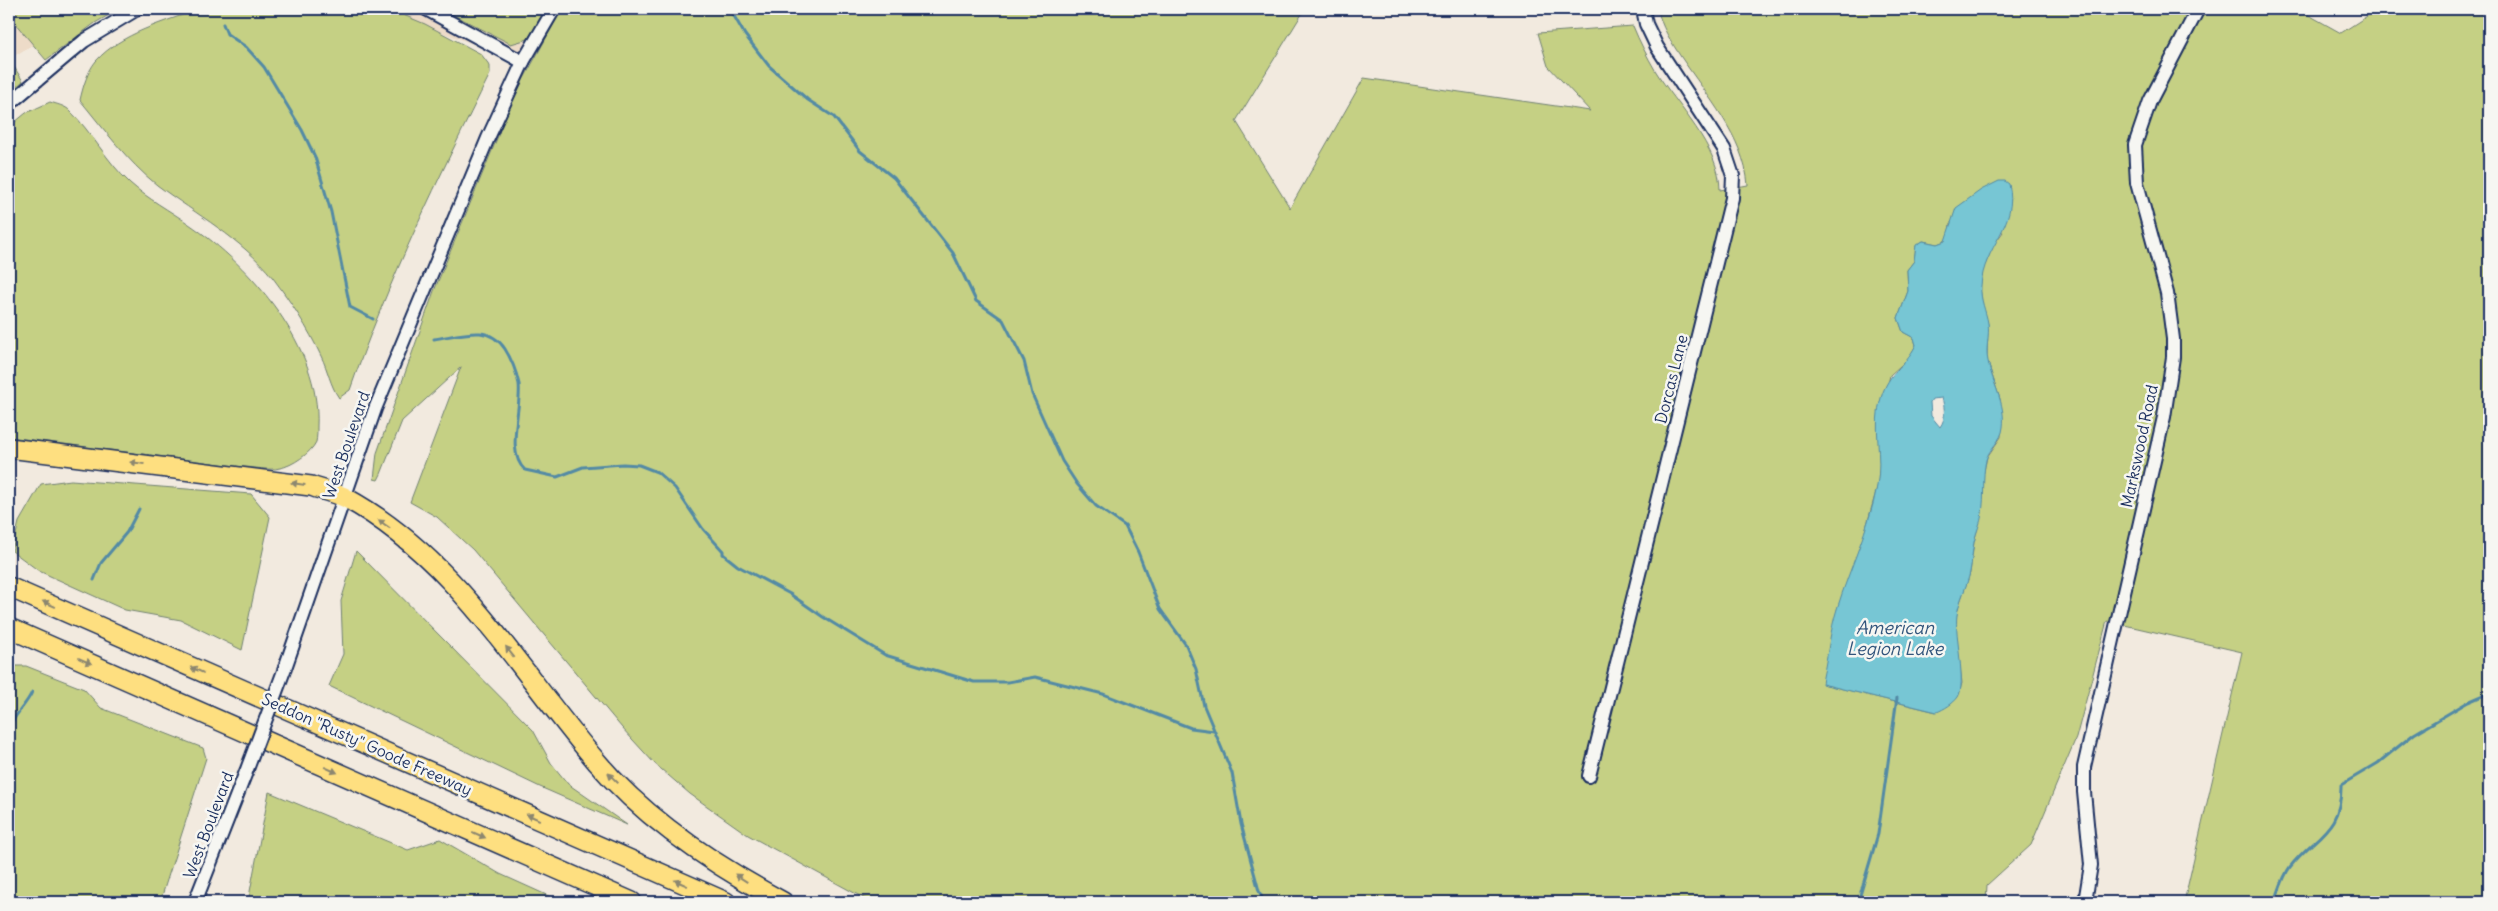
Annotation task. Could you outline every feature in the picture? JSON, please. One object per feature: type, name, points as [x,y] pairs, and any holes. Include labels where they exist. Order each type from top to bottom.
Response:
[{"type":"highway","points":[[9,448],[302,485],[345,498],[422,552],[456,584],[598,763],[638,803],[691,845],[783,902]]},
{"type":"highway","name":"Seddon \"Rusty\" Goode Freeway","points":[[9,587],[726,902]]},
{"type":"highway","points":[[9,628],[632,902]]},
{"type":"street","points":[[9,104],[84,41],[137,9]]},
{"type":"street","points":[[426,9],[524,62]]},
{"type":"street","name":"West Boulevard","points":[[195,902],[285,668],[375,409],[484,146],[524,62],[554,9]]},
{"type":"street","name":"Dorcas Lane","points":[[1589,776],[1732,198],[1733,176],[1724,149],[1657,47],[1646,24],[1643,9]]},
{"type":"street","name":"Markswood Road","points":[[2084,902],[2091,865],[2084,792],[2084,766],[2164,417],[2173,357],[2173,339],[2167,293],[2137,183],[2135,145],[2150,100],[2198,9]]},
{"type":"shaded area","points":[[9,9],[94,9],[9,59]]},
{"type":"shaded area","points":[[378,9],[554,9],[523,62]]},
{"type":"green space","points":[[9,9],[119,9],[95,23],[46,60],[9,16]]},
{"type":"green space","points":[[199,9],[389,9],[425,24],[481,54],[490,66],[490,74],[433,191],[398,269],[350,390],[339,398],[311,335],[273,278],[233,239],[146,176],[116,144],[80,100],[90,70],[106,51],[144,29]]},
{"type":"green space","points":[[442,9],[547,9],[528,39],[511,44]]},
{"type":"green space","points":[[562,9],[1305,9],[1236,121],[1290,208],[1364,78],[1590,111],[1548,66],[1538,33],[1633,26],[1655,70],[1696,127],[1713,158],[1720,190],[1748,185],[1740,150],[1713,102],[1670,40],[1661,21],[1658,9],[2298,9],[2341,33],[2378,9],[2489,9],[2489,902],[2184,902],[2242,652],[2107,621],[2076,738],[2031,845],[1987,885],[1986,902],[871,902],[748,835],[690,794],[654,763],[622,728],[473,550],[437,517],[410,502],[461,367],[402,421],[381,474],[378,480],[374,479],[377,453],[434,291],[498,136],[504,115]],"holes":[[[1950,223],[2003,232],[1994,244],[1982,272],[1980,288],[1983,309],[1988,324],[1987,360],[2000,399],[2001,437],[1987,457],[1983,476],[1982,512],[1974,542],[1970,573],[1958,608],[1955,624],[1962,683],[1959,694],[1936,712],[1823,684],[1837,610],[1863,539],[1878,484],[1881,453],[1879,427],[1890,375],[1909,358],[1916,345],[1914,338],[1903,332],[1898,318],[1908,291],[1907,270],[1914,261],[1916,246],[1923,241],[1937,244],[1945,241],[1949,234]]]},
{"type":"green space","points":[[9,59],[23,81],[9,94]]},
{"type":"green space","points":[[50,102],[68,109],[78,119],[130,183],[213,242],[236,263],[258,286],[278,312],[295,339],[308,367],[315,396],[316,442],[301,458],[285,467],[266,469],[9,437],[9,127],[26,113]]},
{"type":"green space","points":[[71,480],[251,494],[270,517],[242,650],[181,620],[125,610],[39,571],[12,551],[19,522],[41,484]]},
{"type":"green space","points":[[356,551],[533,730],[551,763],[568,784],[627,825],[540,787],[329,686],[343,654],[341,601]]},
{"type":"green space","points":[[9,666],[26,666],[84,689],[101,708],[203,748],[206,758],[160,902],[18,902],[9,889],[9,693],[11,693]]},
{"type":"green space","points":[[269,792],[408,850],[440,839],[500,874],[562,902],[248,902]]},
{"type":"water","name":"American Legion Lake","points":[[1999,181],[2005,181],[2009,184],[2011,199],[2005,224],[1983,272],[1981,286],[1981,296],[1988,328],[1987,356],[2001,402],[2003,427],[1986,460],[1981,517],[1974,542],[1969,578],[1957,615],[1961,670],[1960,690],[1954,702],[1937,712],[1822,684],[1835,617],[1874,502],[1879,475],[1878,408],[1884,389],[1892,375],[1907,359],[1916,345],[1914,338],[1903,332],[1898,318],[1908,291],[1907,270],[1914,261],[1916,245],[1923,241],[1937,244],[1945,241],[1956,208],[1981,190]],"holes":[[[1942,398],[1944,417],[1940,427],[1931,416],[1930,402],[1932,399]]]},
{"type":"waterway","points":[[730,9],[745,35],[769,66],[808,100],[834,117],[860,151],[894,178],[953,253],[976,301],[1003,320],[1024,361],[1032,394],[1062,461],[1077,484],[1096,506],[1125,526],[1138,552],[1160,609],[1186,645],[1196,669],[1204,706],[1232,773],[1241,824],[1259,891],[1264,902]]},
{"type":"waterway","points":[[223,24],[227,34],[246,47],[264,67],[302,130],[315,157],[331,212],[350,307],[373,319]]},
{"type":"waterway","points":[[434,339],[480,333],[494,338],[505,349],[514,366],[519,384],[515,441],[519,462],[525,470],[557,477],[583,467],[623,464],[639,465],[657,472],[675,488],[703,529],[723,551],[723,554],[738,566],[790,594],[823,617],[885,655],[974,682],[1008,682],[1035,677],[1103,694],[1191,728],[1214,731]]},
{"type":"waterway","points":[[94,580],[101,563],[127,532],[139,509]]},
{"type":"waterway","points":[[9,730],[13,720],[32,692]]},
{"type":"waterway","points":[[2275,902],[2283,879],[2290,867],[2332,823],[2337,813],[2341,785],[2378,763],[2414,734],[2468,702],[2489,693]]},
{"type":"waterway","points":[[1858,902],[1878,834],[1897,698]]}]
